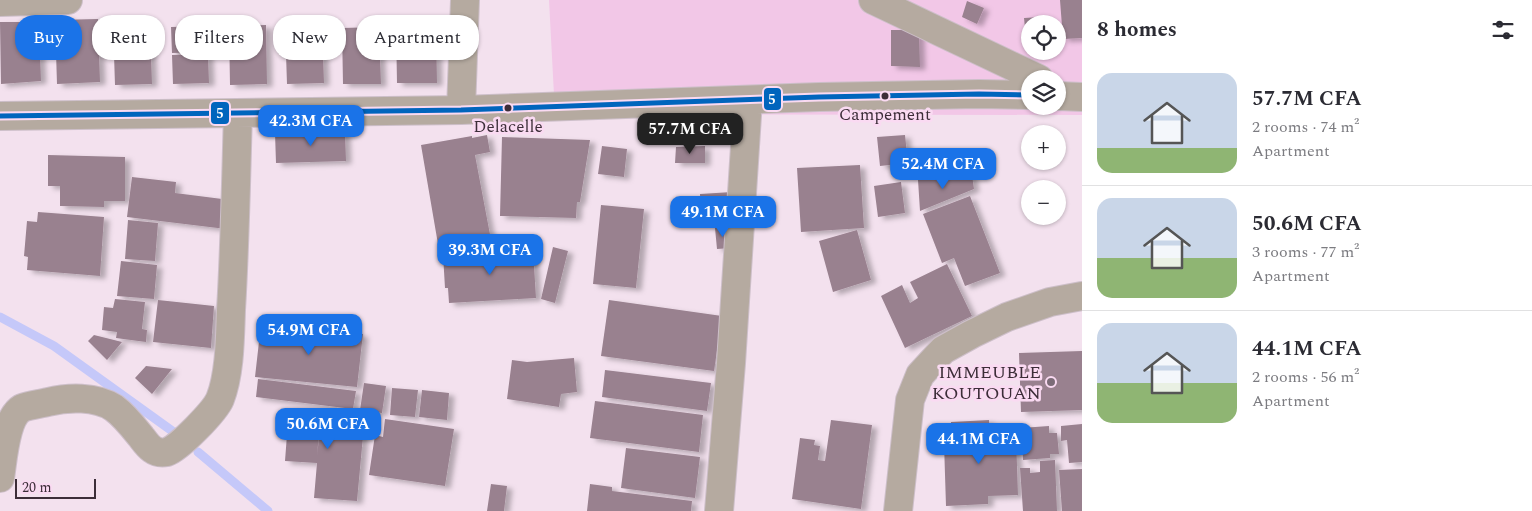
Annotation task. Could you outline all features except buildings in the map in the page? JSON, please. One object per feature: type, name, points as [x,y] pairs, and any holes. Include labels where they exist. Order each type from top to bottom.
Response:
[{"type":"street","points":[[0,2],[68,0]]},
{"type":"street","points":[[460,110],[464,0]]},
{"type":"street","points":[[873,0],[1021,70]]},
{"type":"street","points":[[0,116],[460,110],[969,94],[1021,95]]},
{"type":"street","points":[[719,511],[748,100]]},
{"type":"street","points":[[0,478],[5,442],[13,417],[22,408],[61,398],[80,398],[101,402],[113,407],[124,416],[152,449],[166,452],[180,444],[204,421],[219,402],[224,386],[230,338],[238,114]]},
{"type":"street","points":[[898,511],[910,400],[920,375],[943,350],[972,334],[1007,318],[1050,302],[1082,296]]},
{"type":"shaded area","points":[[549,0],[1082,0],[1082,115],[1066,115],[1066,70],[1021,70],[1021,115],[555,114]]},
{"type":"waterway","points":[[0,317],[54,346],[175,433]]},
{"type":"waterway","points":[[198,452],[268,511]]},
{"type":"transit line","name":"5","points":[[0,116],[461,110],[819,97],[1021,95]]},
{"type":"place","name":"Campement","points":[[885,96]]},
{"type":"place","name":"Delacelle","points":[[508,108]]},
{"type":"place","name":"IMMEUBLE KOUTOUAN","points":[[1051,382]]}]
